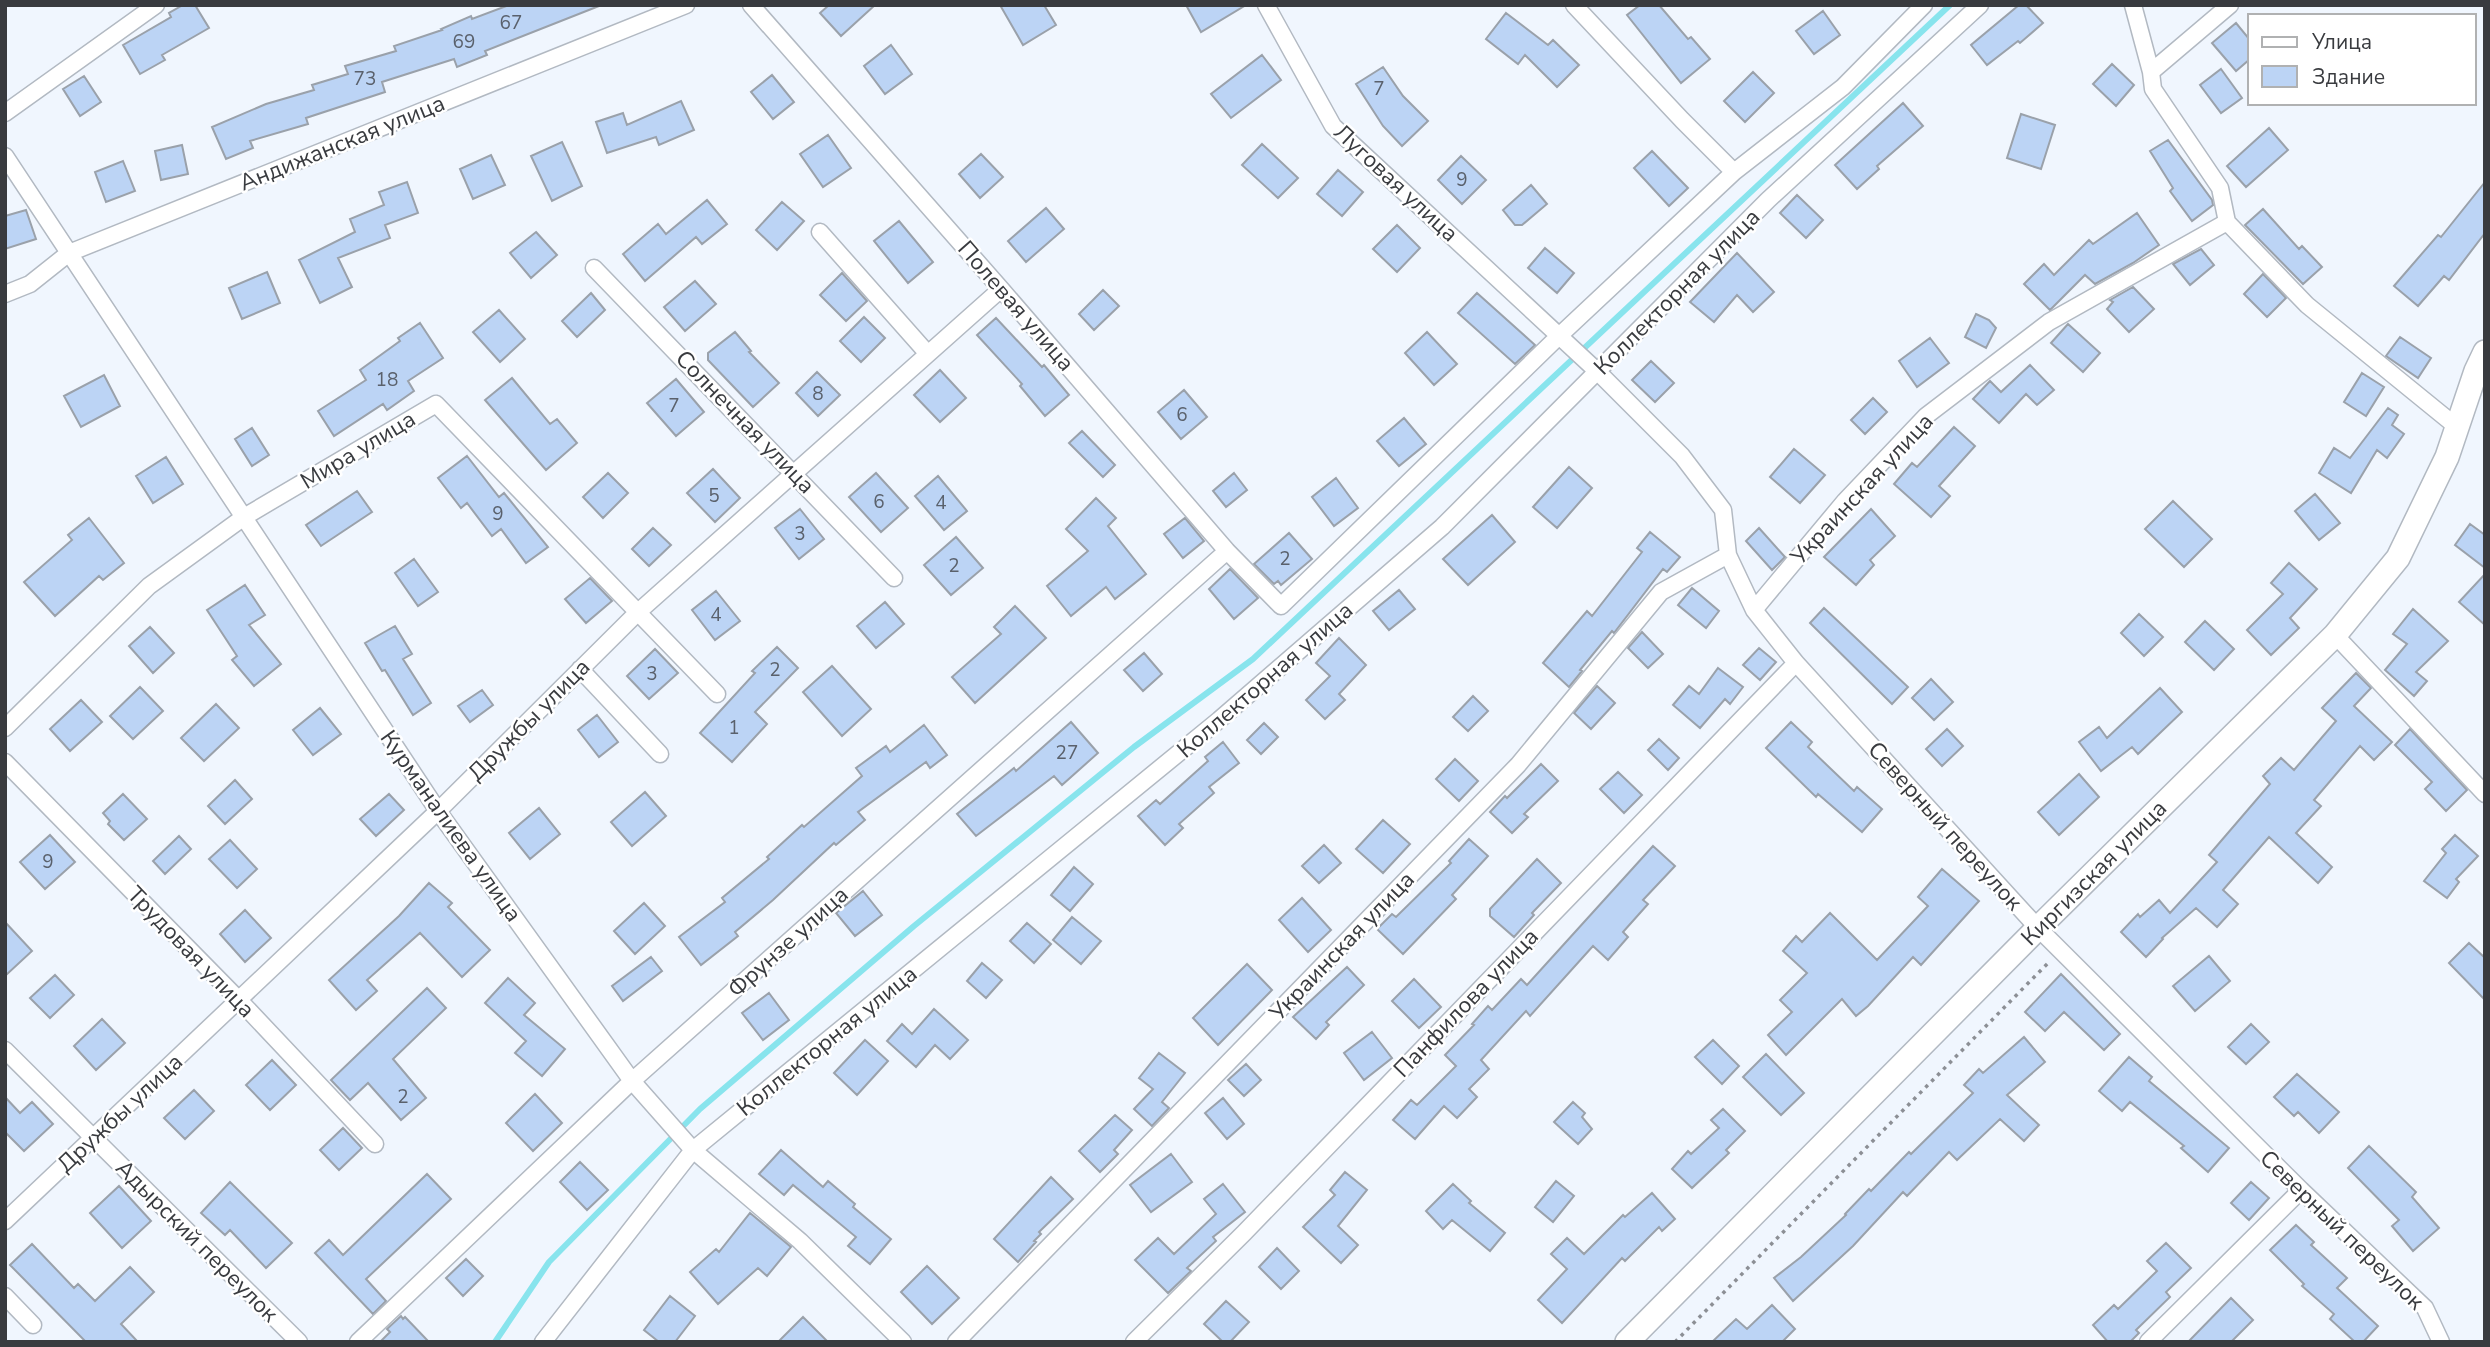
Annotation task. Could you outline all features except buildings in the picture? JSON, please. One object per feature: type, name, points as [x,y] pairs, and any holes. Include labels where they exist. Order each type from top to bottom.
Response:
[{"type":"main road","name":"Киргизская улица","points":[[1627,1342],[2038,928],[2335,635],[2398,558],[2447,457],[2485,352]]},
{"type":"street","points":[[5,113],[156,5]]},
{"type":"street","name":"Андижанская улица","points":[[5,294],[30,284],[69,253],[685,5]]},
{"type":"street","name":"Полевая улица","points":[[751,5],[1002,289],[1227,551],[1281,606]]},
{"type":"street","name":"Луговая улица","points":[[1266,5],[1333,127],[1559,336]]},
{"type":"street","points":[[1574,5],[1734,172]]},
{"type":"street","name":"Коллекторная улица","points":[[1281,606],[1559,336],[1734,172],[1843,87],[1924,5]]},
{"type":"street","name":"Коллекторная улица","points":[[543,1342],[694,1150],[1219,720],[1442,527],[1768,200],[1980,5]]},
{"type":"street","points":[[2133,5],[2153,89],[2220,188],[2227,222],[2307,305],[2457,427]]},
{"type":"street","points":[[2151,72],[2230,5]]},
{"type":"street","name":"Курманалиева улица","points":[[5,156],[438,811],[632,1081],[694,1150],[800,1241],[903,1342]]},
{"type":"street","name":"Украинская улица","points":[[1754,610],[1845,501],[1926,416],[2049,322],[2227,222]]},
{"type":"street","points":[[820,232],[928,354]]},
{"type":"street","name":"Солнечная улица","points":[[594,268],[894,578]]},
{"type":"street","name":"Дружбы улица","points":[[5,1221],[438,811],[637,612],[1002,289]]},
{"type":"street","name":"Северный переулок","points":[[1559,336],[1682,456],[1723,510],[1728,555],[1754,610],[1796,663],[2038,928],[2301,1190],[2425,1308],[2441,1342]]},
{"type":"street","name":"Мира улица","points":[[5,728],[149,586],[244,517],[436,404],[717,694]]},
{"type":"street","name":"Фрунзе улица","points":[[358,1342],[632,1081],[1227,551]]},
{"type":"street","name":"Украинская улица","points":[[956,1342],[1518,765],[1661,592],[1728,555]]},
{"type":"street","points":[[2335,635],[2485,794]]},
{"type":"street","name":"Панфилова улица","points":[[1134,1342],[1244,1233],[1796,663]]},
{"type":"street","points":[[580,669],[660,754]]},
{"type":"street","name":"Трудовая улица","points":[[5,762],[239,1000],[375,1144]]},
{"type":"street","name":"Адырский переулок","points":[[5,1051],[299,1342]]},
{"type":"street","points":[[2148,1342],[2301,1190]]},
{"type":"street","points":[[5,1296],[33,1325]]},
{"type":"path","points":[[1675,1342],[2061,950]]},
{"type":"waterway","points":[[495,1342],[549,1262],[700,1109],[914,926],[1134,747],[1253,659],[1950,5]]}]
